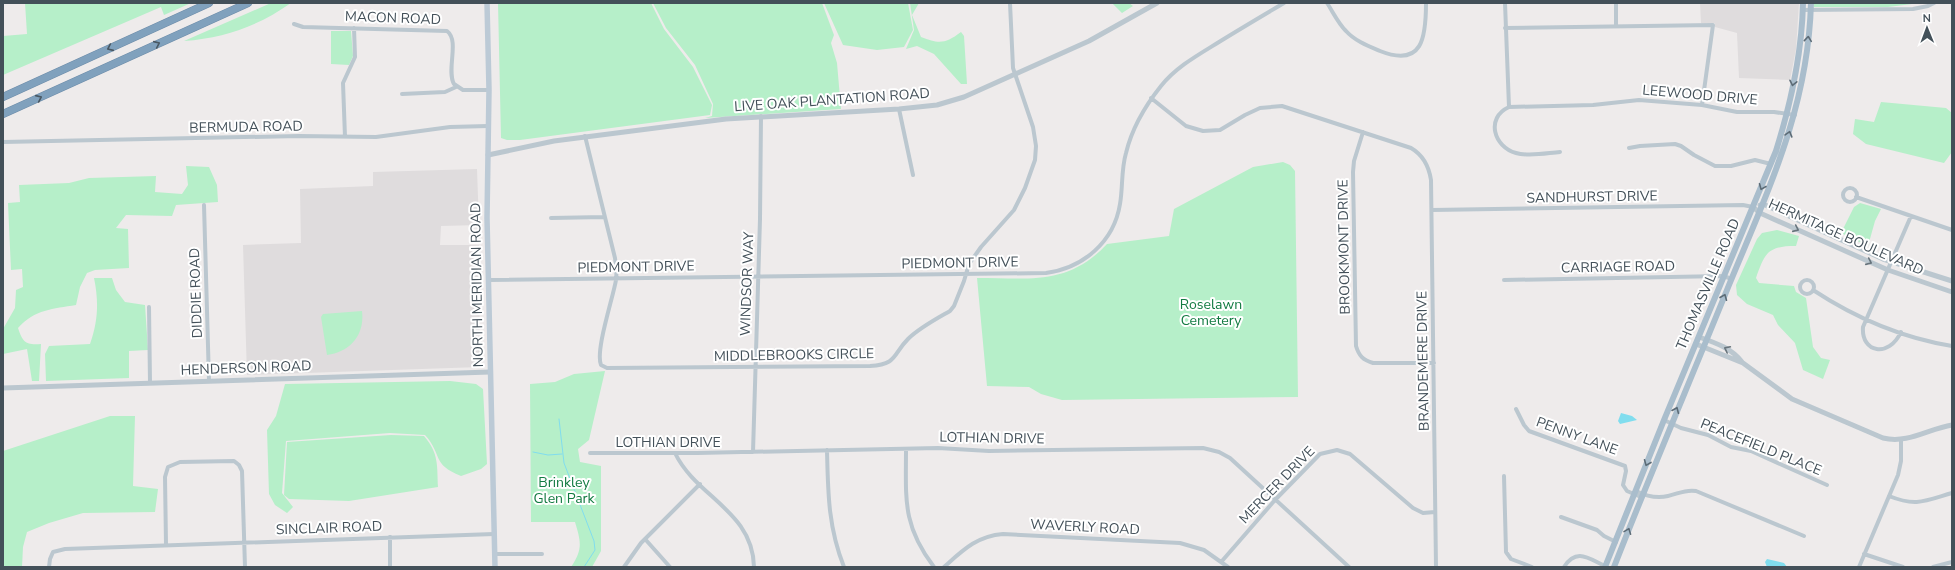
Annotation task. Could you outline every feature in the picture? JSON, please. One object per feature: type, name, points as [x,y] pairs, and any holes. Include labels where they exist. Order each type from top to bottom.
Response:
[{"type":"highway","points":[[3,97],[209,3]]},
{"type":"highway","points":[[3,114],[248,3]]},
{"type":"main road","name":"NORTH MERIDIAN ROAD","points":[[487,3],[489,90],[488,280],[495,567]]},
{"type":"main road","name":"THOMASVILLE ROAD","points":[[1614,567],[1664,420],[1771,164],[1787,113],[1799,53],[1803,3]]},
{"type":"main road","name":"THOMASVILLE ROAD","points":[[1606,567],[1704,347],[1764,204],[1784,152],[1804,74],[1811,3]]},
{"type":"street","name":"MIDDLEBROOKS CIRCLE","points":[[585,136],[615,258],[616,278],[600,357],[600,363],[605,367],[663,369],[870,366],[890,362],[908,339],[950,311],[956,302],[965,274],[975,254],[1014,210],[1034,166],[1036,152],[1033,127],[1015,75],[1012,50],[1010,3]]},
{"type":"street","name":"LIVE OAK PLANTATION ROAD","points":[[488,155],[585,136],[658,129],[726,118],[898,109],[944,103],[1015,75],[1108,31],[1156,3]]},
{"type":"street","name":"PIEDMONT DRIVE","points":[[488,280],[1054,272],[1078,264],[1096,250],[1107,237],[1115,222],[1120,205],[1123,167],[1128,144],[1138,121],[1151,98],[1168,78],[1184,64],[1284,3]]},
{"type":"street","points":[[1327,3],[1345,31],[1355,40],[1389,54],[1402,56],[1412,54],[1422,44],[1425,32],[1426,3]]},
{"type":"street","points":[[1505,3],[1508,107],[1499,115],[1494,126],[1494,134],[1502,144],[1517,154],[1560,152]]},
{"type":"street","points":[[1616,3],[1616,26]]},
{"type":"street","points":[[1803,10],[1913,9],[1928,6],[1934,3]]},
{"type":"street","name":"MACON ROAD","points":[[294,24],[304,27],[447,31],[452,38],[452,81],[456,87]]},
{"type":"street","points":[[1505,28],[1713,24],[1702,105]]},
{"type":"street","points":[[345,138],[343,83],[355,57],[354,28]]},
{"type":"street","points":[[402,94],[445,92],[456,87],[463,90],[489,90]]},
{"type":"street","points":[[1151,98],[1186,126],[1203,131],[1220,130],[1252,111],[1276,106],[1291,107],[1363,132]]},
{"type":"street","name":"LEEWOOD DRIVE","points":[[1508,107],[1593,105],[1640,100],[1702,105],[1737,112],[1787,113],[1794,115]]},
{"type":"street","points":[[898,109],[913,175]]},
{"type":"street","name":"WINDSOR WAY","points":[[753,452],[760,213],[761,116]]},
{"type":"street","name":"BERMUDA ROAD","points":[[3,142],[316,136],[345,138],[376,137],[450,127],[488,126]]},
{"type":"street","name":"BRANDEMERE DRIVE","points":[[1363,132],[1411,148],[1421,156],[1429,169],[1432,210],[1436,567]]},
{"type":"street","name":"BROOKMONT DRIVE","points":[[1363,132],[1354,161],[1353,172],[1356,346],[1361,357],[1366,361],[1377,364],[1434,363]]},
{"type":"street","points":[[1629,148],[1675,144],[1715,166],[1731,166],[1755,160],[1771,164]]},
{"type":"street","points":[[1856,197],[1952,230]]},
{"type":"street","name":"HERMITAGE BOULEVARD","points":[[1753,207],[1764,204],[1892,262],[1952,281]]},
{"type":"street","name":"DIDDIE ROAD","points":[[204,205],[210,381]]},
{"type":"street","name":"SANDHURST DRIVE","points":[[1432,210],[1743,205],[1753,207]]},
{"type":"street","name":"HERMITAGE BOULEVARD","points":[[1753,207],[1760,213],[1888,270],[1952,292]]},
{"type":"street","points":[[1901,332],[1896,342],[1891,347],[1882,350],[1872,348],[1864,339],[1862,333],[1911,216]]},
{"type":"street","points":[[551,218],[604,218]]},
{"type":"street","name":"CARRIAGE ROAD","points":[[1504,280],[1723,276],[1732,279]]},
{"type":"street","points":[[1812,290],[1835,305],[1867,319],[1928,341],[1952,346]]},
{"type":"street","points":[[149,307],[150,383]]},
{"type":"street","points":[[1699,336],[1736,353],[1743,363]]},
{"type":"street","points":[[1696,344],[1743,363],[1785,395],[1798,402],[1872,434],[1891,440],[1901,440],[1913,438],[1936,429],[1952,425]]},
{"type":"street","name":"HENDERSON ROAD","points":[[3,388],[490,372]]},
{"type":"street","name":"PENNY LANE","points":[[1516,409],[1524,425],[1529,431],[1624,466],[1626,471],[1623,485],[1627,491],[1638,494]]},
{"type":"street","name":"PEACEFIELD PLACE","points":[[1664,420],[1681,428],[1708,435],[1731,447],[1751,452],[1827,485]]},
{"type":"street","points":[[1859,567],[1900,468],[1901,440]]},
{"type":"street","name":"LOTHIAN DRIVE","points":[[590,453],[753,452],[938,448],[989,451],[1204,448],[1219,452],[1230,458],[1349,567]]},
{"type":"street","points":[[906,449],[906,491],[908,517],[915,539],[934,567]]},
{"type":"street","points":[[827,450],[830,518],[834,537],[844,567]]},
{"type":"street","name":"MERCER DRIVE","points":[[1222,561],[1275,500],[1320,454],[1337,450],[1355,457],[1399,497],[1419,512],[1435,512]]},
{"type":"street","points":[[675,453],[686,469],[731,513],[744,530],[751,545],[754,567]]},
{"type":"street","points":[[166,544],[165,477],[168,467],[180,462],[229,460],[236,462],[242,471],[245,567]]},
{"type":"street","points":[[1504,476],[1506,552],[1514,561],[1532,567]]},
{"type":"street","points":[[624,567],[645,539],[700,484]]},
{"type":"street","points":[[1638,494],[1661,498],[1682,491],[1696,491],[1804,536]]},
{"type":"street","points":[[1889,496],[1903,502],[1918,503],[1952,493]]},
{"type":"street","points":[[1561,517],[1598,530],[1604,536],[1616,542]]},
{"type":"street","name":"SINCLAIR ROAD","points":[[49,567],[53,552],[65,549],[244,541],[494,534]]},
{"type":"street","name":"WAVERLY ROAD","points":[[944,567],[971,544],[985,537],[1003,534],[1180,543],[1204,550],[1222,561],[1228,567]]},
{"type":"street","points":[[390,537],[390,567]]},
{"type":"street","points":[[645,539],[670,567]]},
{"type":"street","points":[[494,554],[542,554]]},
{"type":"street","points":[[1864,554],[1903,567]]},
{"type":"street","points":[[1564,567],[1571,557],[1578,556],[1606,567]]},
{"type":"street","points":[[1933,567],[1952,562]]},
{"type":"shaded area","points":[[1700,3],[1799,3],[1796,49],[1790,80],[1739,78],[1737,33],[1715,27],[1715,23],[1701,23]]},
{"type":"shaded area","points":[[477,169],[479,225],[441,226],[440,245],[479,245],[480,367],[247,375],[243,245],[301,243],[300,189],[373,186],[373,172]]},
{"type":"green space","points":[[25,3],[191,3],[164,15],[161,7],[3,75],[3,36],[27,34]]},
{"type":"green space","points":[[271,3],[291,3],[266,18],[240,30],[213,37],[184,41]]},
{"type":"green space","points":[[498,3],[651,3],[664,29],[693,67],[712,105],[710,115],[520,140],[507,140],[501,138]]},
{"type":"green space","points":[[653,3],[822,3],[834,35],[831,43],[837,63],[841,109],[705,118],[712,116],[713,104],[695,65],[666,28]]},
{"type":"green space","points":[[824,3],[908,3],[913,30],[904,47],[877,50],[843,45]]},
{"type":"green space","points":[[910,3],[919,3],[912,15],[921,37],[942,42],[951,39],[961,32],[964,36],[967,84],[961,84],[934,54],[917,46],[906,49],[914,30]]},
{"type":"green space","points":[[1112,3],[1129,3],[1133,6],[1122,13]]},
{"type":"green space","points":[[1814,3],[1920,3],[1888,7],[1814,7]]},
{"type":"green space","points":[[331,31],[351,31],[353,56],[349,65],[331,64]]},
{"type":"green space","points":[[1881,102],[1946,108],[1952,113],[1952,152],[1944,163],[1866,144],[1853,134],[1855,119],[1874,122]]},
{"type":"green space","name":"Roselawn Cemetery","points":[[1283,162],[1290,165],[1295,171],[1298,397],[1062,400],[1041,394],[1029,387],[987,386],[977,278],[1014,279],[1047,277],[1078,267],[1092,258],[1107,244],[1169,236],[1174,209],[1253,167]]},
{"type":"green space","points":[[186,166],[209,167],[217,185],[218,202],[176,205],[172,216],[126,215],[116,228],[128,229],[129,268],[95,270],[87,273],[80,287],[76,305],[38,313],[18,328],[26,342],[41,344],[39,381],[32,381],[27,349],[3,354],[3,329],[15,308],[16,290],[23,287],[22,269],[11,270],[8,203],[20,202],[19,185],[69,183],[89,178],[156,176],[155,192],[182,194],[188,185]]},
{"type":"green space","points":[[1860,203],[1881,209],[1875,221],[1868,246],[1841,233],[1854,207]]},
{"type":"green space","points":[[1777,230],[1799,236],[1796,246],[1779,247],[1769,252],[1762,262],[1756,278],[1759,283],[1794,286],[1796,292],[1806,298],[1813,347],[1821,358],[1830,360],[1823,379],[1803,370],[1795,343],[1778,325],[1773,315],[1747,304],[1737,295],[1736,285],[1757,239],[1762,233]]},
{"type":"green space","points":[[94,278],[112,278],[116,290],[125,302],[145,305],[148,350],[129,351],[129,378],[46,381],[45,354],[49,346],[90,344],[95,327],[97,311],[97,295]]},
{"type":"green space","points":[[362,311],[361,328],[354,341],[343,350],[327,355],[321,317],[323,314]]},
{"type":"green space","name":"Brinkley Glen Park","points":[[605,371],[589,440],[578,449],[580,462],[601,466],[601,551],[592,567],[571,567],[578,555],[580,545],[575,522],[531,522],[530,384],[555,382],[574,374]]},
{"type":"green space","points":[[450,381],[476,384],[483,389],[487,464],[481,469],[461,476],[452,472],[441,463],[434,448],[425,435],[390,433],[286,441],[282,493],[293,507],[287,513],[275,505],[269,494],[267,430],[276,416],[285,384]]},
{"type":"green space","points":[[110,416],[135,416],[133,486],[158,489],[155,512],[83,513],[49,523],[27,532],[23,547],[22,567],[3,567],[3,451]]},
{"type":"green space","points":[[391,435],[424,436],[435,454],[438,487],[349,501],[289,499],[284,495],[287,442]]},
{"type":"water","points":[[1621,413],[1632,416],[1637,420],[1620,424],[1618,421]]},
{"type":"water","points":[[1767,559],[1784,563],[1787,567],[1767,567],[1765,562]]},
{"type":"waterway","points":[[559,419],[564,463],[594,541],[595,550],[584,567]]},
{"type":"waterway","points":[[533,452],[548,455],[562,454]]}]
